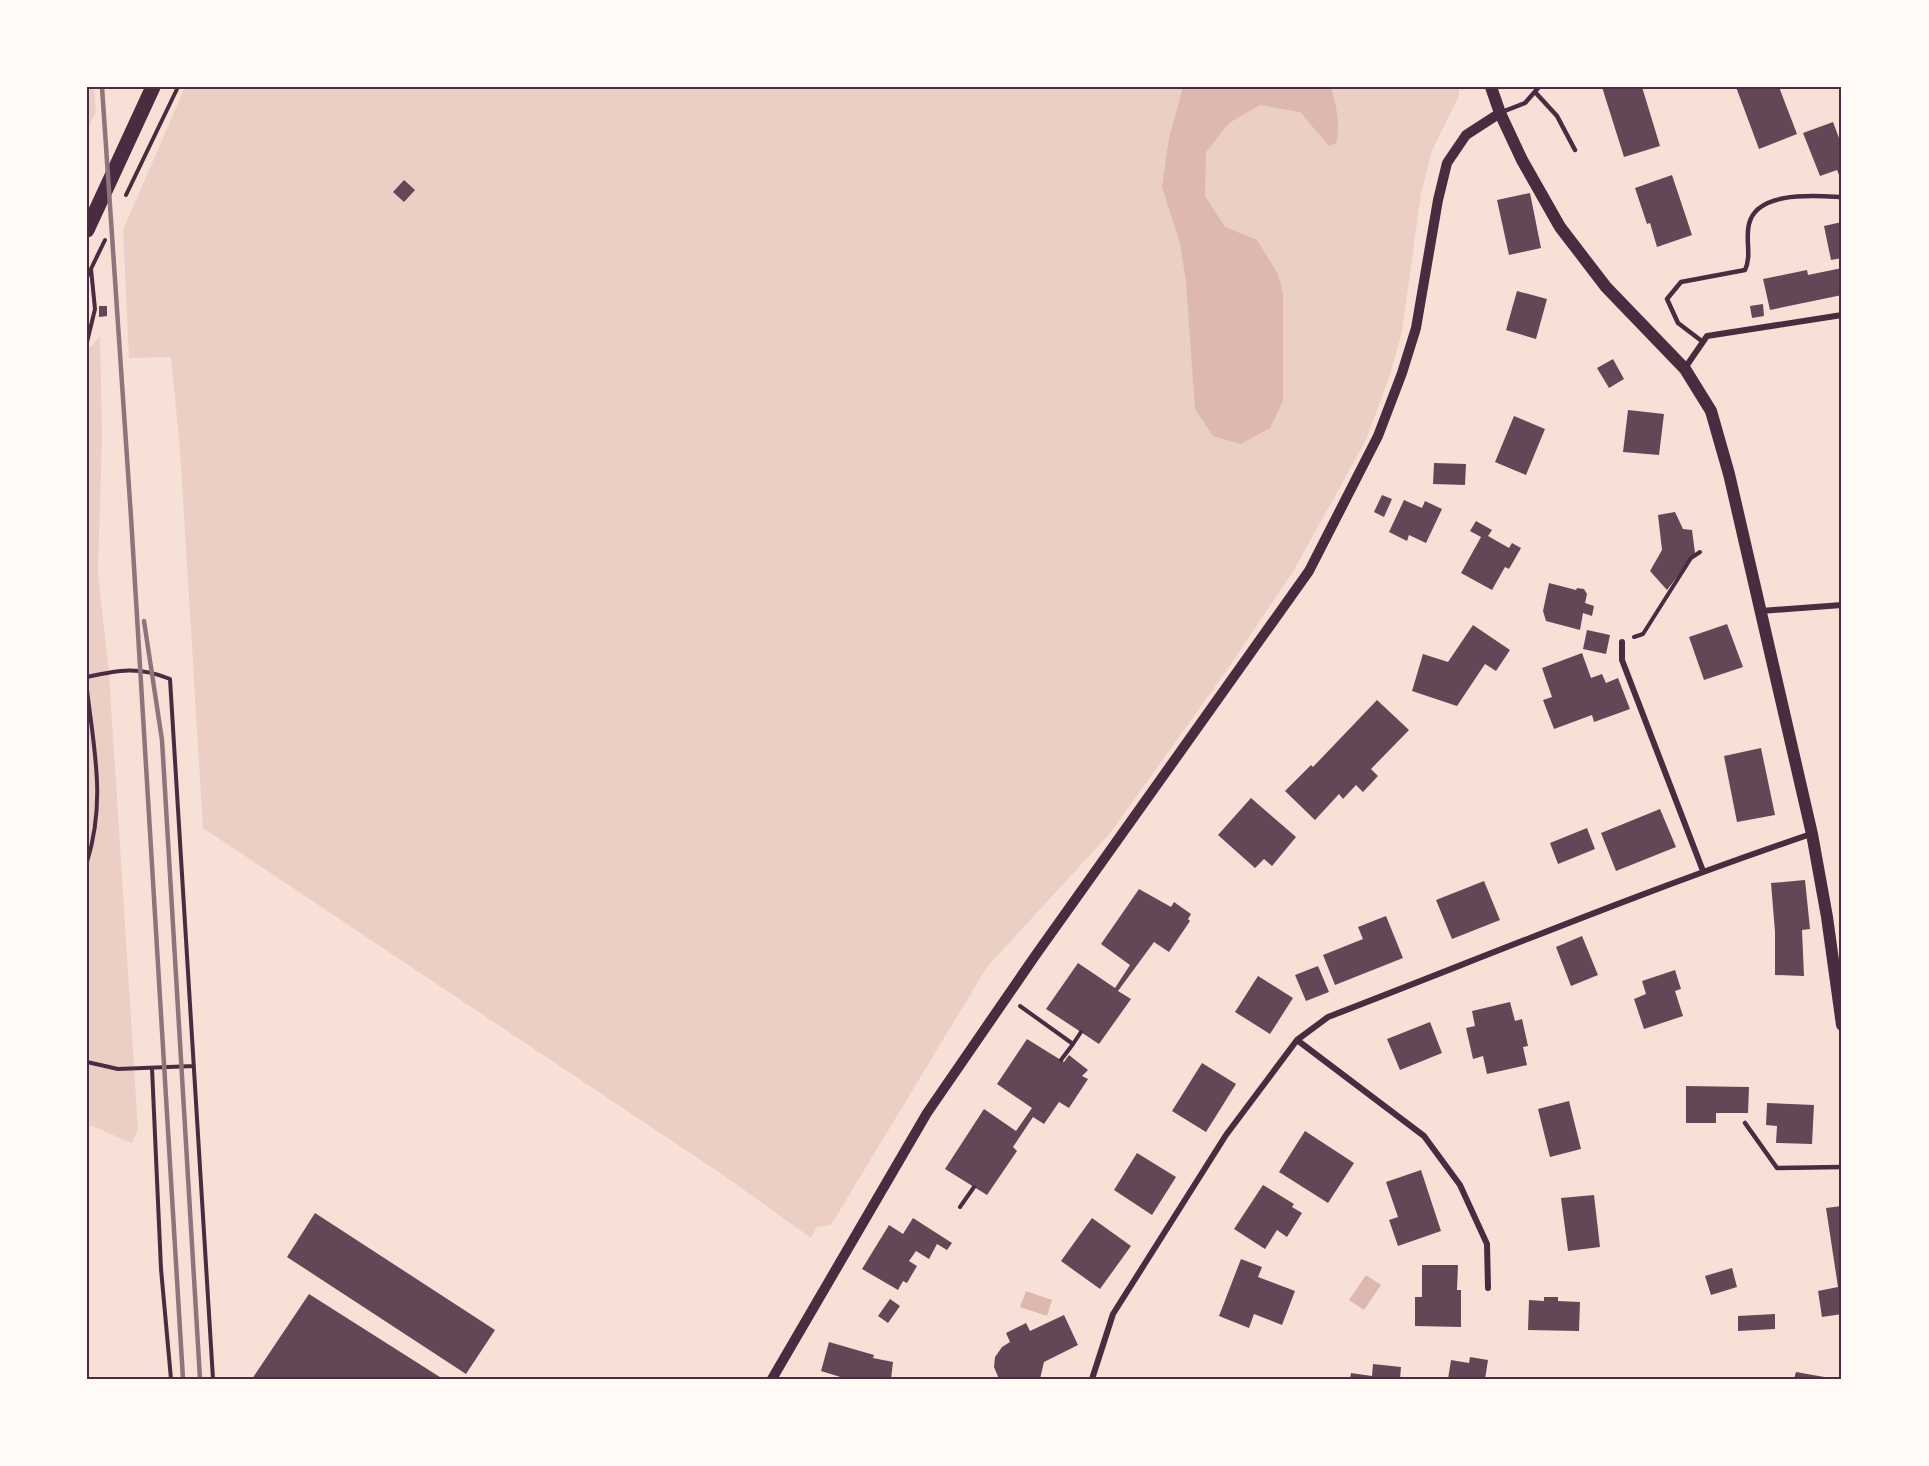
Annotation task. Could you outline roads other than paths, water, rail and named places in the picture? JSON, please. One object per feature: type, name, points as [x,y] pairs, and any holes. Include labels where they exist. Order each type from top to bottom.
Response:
[{"type":"main road","points":[[87,230],[153,87]]},
{"type":"main road","points":[[1491,87],[1500,113],[1522,160],[1560,227],[1606,287],[1685,369],[1711,411],[1720,438],[1812,834],[1827,917],[1842,1025]]},
{"type":"street","points":[[771,1379],[927,1113],[1314,562],[1378,436],[1402,373],[1416,328],[1438,200],[1447,163],[1466,135],[1500,113]]},
{"type":"street","points":[[1685,369],[1707,336],[1842,315]]},
{"type":"street","points":[[1761,612],[1842,605]]},
{"type":"street","points":[[1622,642],[1622,660],[1703,871]]},
{"type":"street","points":[[1092,1379],[1113,1314],[1226,1135],[1297,1040],[1328,1017],[1703,871],[1812,834]]},
{"type":"street","points":[[1297,1040],[1424,1136],[1460,1185],[1487,1244],[1488,1288]]},
{"type":"lane","points":[[1500,113],[1525,103],[1537,89],[1557,116],[1575,150]]},
{"type":"lane","points":[[1702,342],[1678,323],[1667,299],[1682,282],[1745,270],[1750,260],[1747,242],[1749,222],[1756,210],[1765,203],[1792,196],[1842,197]]},
{"type":"lane","points":[[1745,1123],[1777,1168],[1842,1167]]},
{"type":"railway","points":[[102,87],[131,517],[183,1379]]},
{"type":"railway","points":[[144,621],[162,740],[200,1379]]}]
